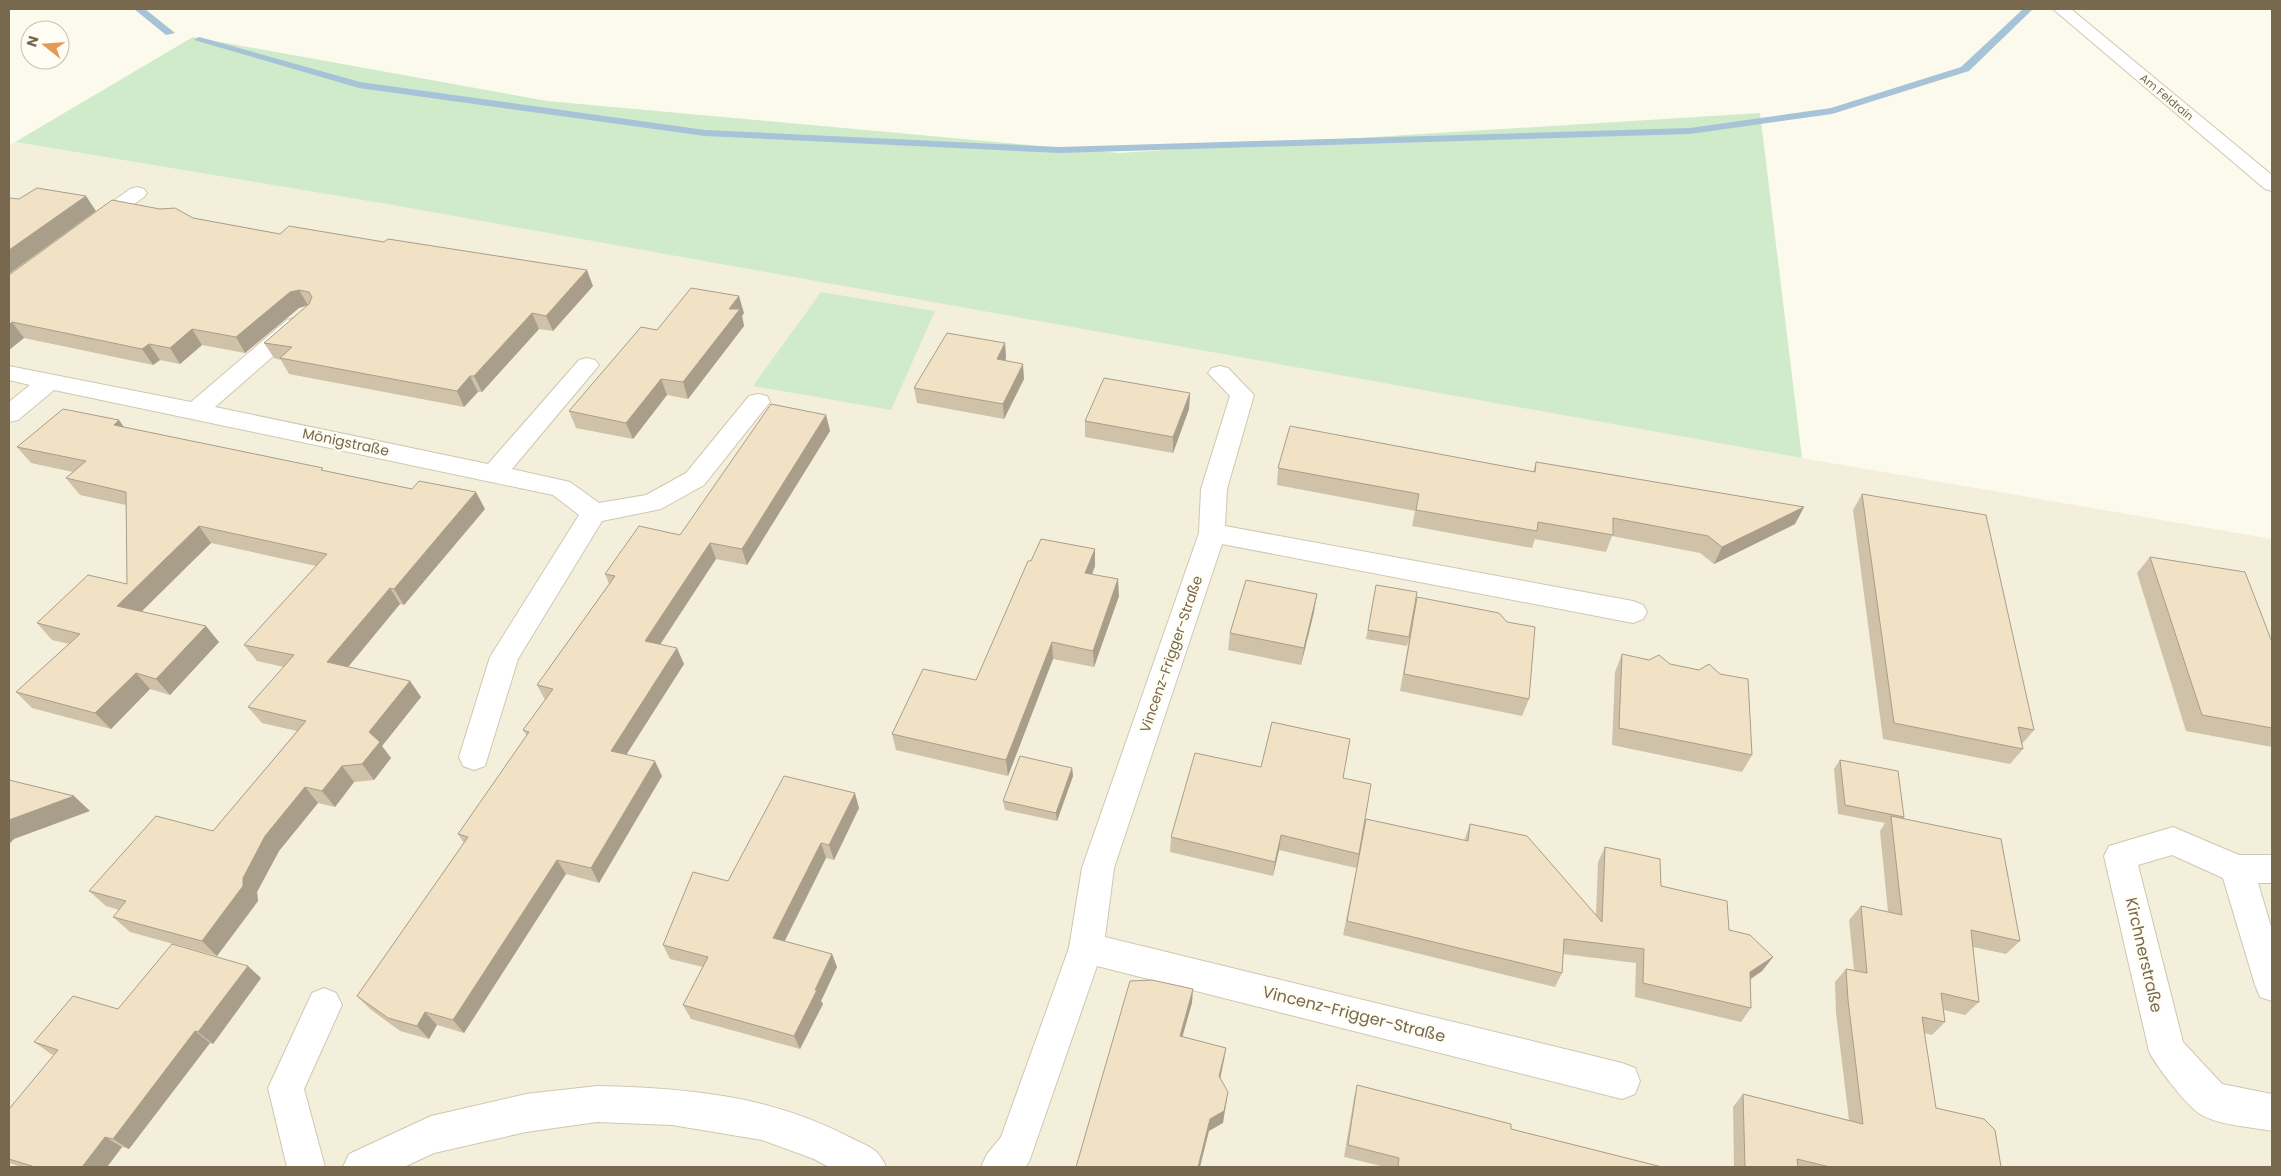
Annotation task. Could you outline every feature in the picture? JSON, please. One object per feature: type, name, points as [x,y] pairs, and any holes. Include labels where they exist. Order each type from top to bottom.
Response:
[{"type":"street","name":"Am Feldrain","points":[[2064,12],[2272,185]]},
{"type":"street","points":[[73,239],[137,193]]},
{"type":"street","points":[[196,410],[308,314]]},
{"type":"street","points":[[495,474],[587,365]]},
{"type":"street","name":"Mönigstraße","points":[[9,372],[49,382],[196,410],[561,488],[594,513]]},
{"type":"street","name":"Vincenz-Frigger-Straße","points":[[1000,1167],[1016,1149],[1086,948],[1098,868],[1212,533],[1214,489],[1242,395],[1220,374]]},
{"type":"street","points":[[9,414],[49,382]]},
{"type":"street","points":[[474,757],[504,657],[594,513],[652,503],[695,479],[758,402]]},
{"type":"street","points":[[1212,533],[1633,612]]},
{"type":"street","name":"Kirchnerstraße","points":[[2272,868],[2237,869],[2173,841],[2120,856],[2167,1051],[2212,1101],[2272,1112]]},
{"type":"street","points":[[2237,869],[2272,985]]},
{"type":"street","name":"Vincenz-Frigger-Straße","points":[[1086,948],[1622,1081]]},
{"type":"street","points":[[306,1167],[286,1088],[324,1005]]},
{"type":"street","points":[[362,1167],[431,1135],[526,1113],[598,1104],[672,1106],[762,1121],[824,1144],[867,1167]]},
{"type":"shaded area","points":[[15,142],[398,206],[1196,345],[1802,458],[2272,539],[2272,1167],[9,1167],[9,146]]},
{"type":"green space","points":[[193,37],[547,101],[1118,153],[1760,113],[1802,458],[398,206],[15,142]]},
{"type":"green space","points":[[821,292],[935,311],[891,410],[753,386]]},
{"type":"building","points":[[37,188],[86,196],[9,250],[9,198],[19,199]]},
{"type":"building","points":[[112,200],[160,209],[175,208],[193,218],[280,234],[289,226],[384,242],[388,239],[587,270],[546,316],[532,313],[474,376],[470,376],[457,391],[280,358],[292,347],[264,343],[309,304],[312,297],[309,292],[299,290],[290,292],[236,337],[192,329],[170,348],[149,344],[142,349],[12,322],[9,325],[9,275]]},
{"type":"building","points":[[691,288],[739,296],[729,309],[740,309],[683,382],[661,379],[626,423],[569,411],[641,327],[657,330]]},
{"type":"building","points":[[947,333],[1005,343],[997,359],[1023,364],[1003,404],[914,388]]},
{"type":"building","points":[[1104,378],[1190,393],[1173,437],[1085,421]]},
{"type":"building","points":[[771,404],[826,415],[742,549],[710,543],[645,641],[677,648],[611,751],[655,761],[591,868],[557,860],[453,1020],[425,1012],[417,1026],[388,1018],[357,996],[468,837],[458,834],[529,732],[523,730],[553,689],[537,685],[615,576],[605,574],[639,526],[680,535]]},
{"type":"building","points":[[63,409],[119,420],[114,425],[323,468],[321,470],[412,489],[419,481],[476,492],[394,589],[390,588],[327,662],[410,681],[369,732],[380,742],[362,764],[342,766],[322,791],[305,787],[265,836],[243,878],[243,886],[202,941],[113,917],[126,901],[89,891],[156,816],[213,831],[306,721],[248,707],[294,655],[244,645],[327,554],[199,526],[117,606],[206,626],[156,679],[136,673],[95,713],[16,692],[80,634],[37,623],[88,575],[127,584],[126,492],[66,478],[86,461],[17,447]]},
{"type":"building","points":[[1290,426],[1535,472],[1536,462],[1804,507],[1722,547],[1708,536],[1613,518],[1613,535],[1538,522],[1537,531],[1416,510],[1419,494],[1278,468]]},
{"type":"building","points":[[1862,494],[1986,515],[2034,730],[2018,727],[2023,749],[1894,723]]},
{"type":"building","points":[[1041,539],[1095,549],[1085,573],[1118,579],[1093,651],[1052,642],[1006,760],[892,734],[923,669],[976,680],[1028,561],[1031,561]]},
{"type":"building","points":[[2150,557],[2245,572],[2272,642],[2272,728],[2202,715]]},
{"type":"building","points":[[1246,580],[1317,594],[1304,648],[1230,633]]},
{"type":"building","points":[[1376,585],[1417,592],[1409,637],[1368,630]]},
{"type":"building","points":[[1417,597],[1499,613],[1507,622],[1535,627],[1529,699],[1404,674]]},
{"type":"building","points":[[1622,654],[1649,660],[1659,655],[1670,664],[1699,670],[1709,664],[1720,674],[1748,679],[1752,755],[1619,728]]},
{"type":"building","points":[[1272,722],[1350,739],[1343,778],[1371,784],[1359,854],[1281,835],[1275,862],[1171,837],[1195,753],[1261,767]]},
{"type":"building","points":[[1020,756],[1072,768],[1056,813],[1003,801]]},
{"type":"building","points":[[1840,760],[1898,771],[1904,817],[1845,805]]},
{"type":"building","points":[[784,776],[855,793],[829,845],[821,843],[773,938],[832,954],[815,990],[817,990],[794,1036],[683,1005],[708,957],[663,945],[693,872],[728,881]]},
{"type":"building","points":[[9,780],[74,796],[9,820]]},
{"type":"building","points":[[1891,816],[2001,839],[2020,941],[1971,930],[1979,1002],[1941,993],[1945,1022],[1922,1017],[1936,1108],[1984,1119],[1995,1130],[2001,1167],[1830,1167],[1797,1159],[1798,1167],[1745,1167],[1743,1094],[1863,1124],[1846,969],[1867,973],[1861,906],[1902,915]]},
{"type":"building","points":[[1366,819],[1468,841],[1470,824],[1527,836],[1602,922],[1605,847],[1660,859],[1661,886],[1727,901],[1729,930],[1750,935],[1773,957],[1750,972],[1751,1008],[1643,983],[1644,949],[1564,939],[1562,973],[1347,921]]},
{"type":"building","points":[[172,944],[248,966],[198,1032],[195,1031],[113,1139],[105,1137],[82,1167],[35,1167],[9,1159],[9,1109],[58,1050],[34,1042],[73,996],[118,1009]]},
{"type":"building","points":[[1152,980],[1193,989],[1180,1036],[1226,1048],[1219,1076],[1228,1092],[1224,1111],[1210,1119],[1198,1167],[1076,1167],[1130,981]]},
{"type":"building","points":[[1357,1085],[1511,1124],[1511,1129],[1662,1167],[1398,1167],[1399,1158],[1348,1145]]},
{"type":"waterway","points":[[139,9],[170,33]]},
{"type":"waterway","points":[[199,40],[359,85],[705,133],[1060,150],[1690,131],[1832,111],[1965,69],[2028,9]]}]
